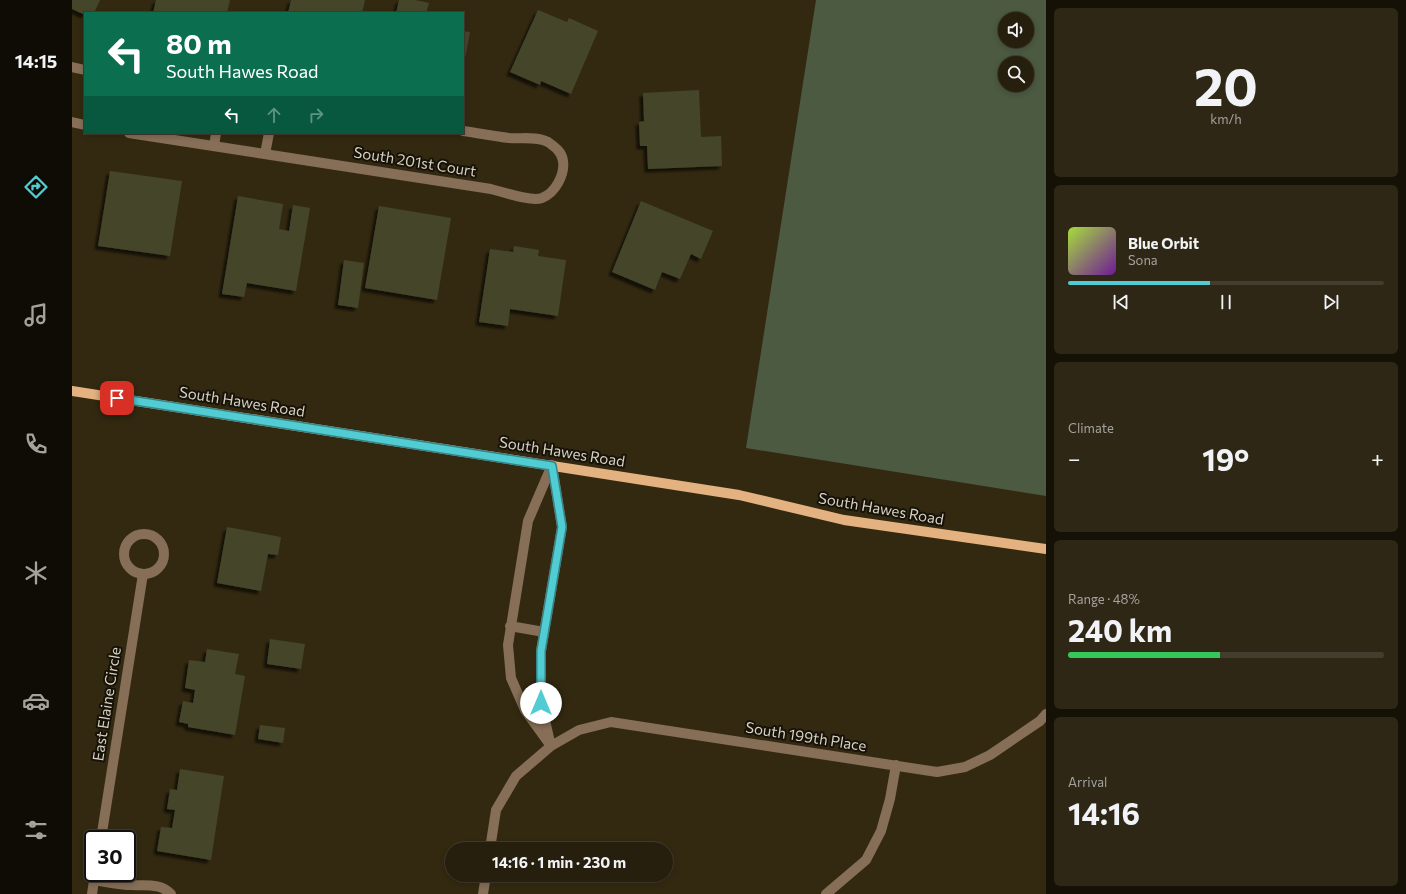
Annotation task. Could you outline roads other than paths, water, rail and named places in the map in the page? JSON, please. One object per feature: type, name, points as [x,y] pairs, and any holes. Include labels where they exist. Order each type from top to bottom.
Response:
[{"type":"main road","name":"South Hawes Road","points":[[72,391],[739,495],[844,520],[1046,549]]},
{"type":"street","points":[[72,67],[84,70]]},
{"type":"street","points":[[72,122],[84,125]]},
{"type":"street","name":"South 201st Court","points":[[136,134],[491,189],[523,198],[541,199],[552,192],[561,178],[563,161],[559,150],[547,141],[508,138],[464,131]]},
{"type":"street","points":[[214,146],[216,134]]},
{"type":"street","points":[[265,154],[269,134]]},
{"type":"street","points":[[551,746],[525,710],[511,678],[508,645],[528,521],[552,466]]},
{"type":"street","points":[[551,746],[541,703],[541,651],[562,527],[552,466]]},
{"type":"street","points":[[146,534],[158,539],[164,550],[164,557],[163,563],[154,573],[143,574],[134,572],[129,567],[125,561],[124,554],[129,542],[140,535],[146,534]]},
{"type":"street","name":"East Elaine Circle","points":[[102,830],[143,574]]},
{"type":"street","points":[[510,626],[544,632]]},
{"type":"street","name":"South 199th Place","points":[[491,842],[496,810],[516,776],[551,746],[579,730],[611,722],[937,772],[965,767],[990,755],[1040,721],[1046,714]]},
{"type":"street","points":[[826,894],[866,860],[881,831],[890,799],[896,766]]},
{"type":"street","points":[[92,894],[94,882]]},
{"type":"street","points":[[120,882],[132,885],[153,885],[167,890],[171,894]]},
{"type":"street","points":[[483,894],[485,882]]}]
